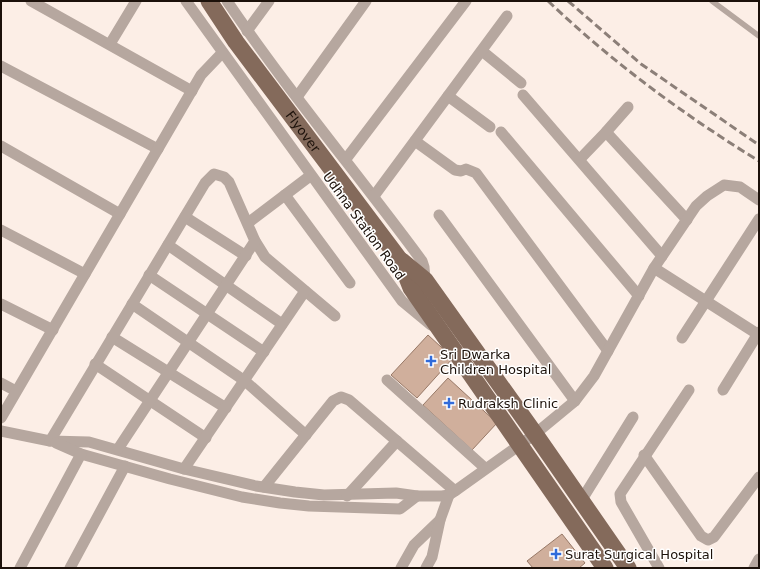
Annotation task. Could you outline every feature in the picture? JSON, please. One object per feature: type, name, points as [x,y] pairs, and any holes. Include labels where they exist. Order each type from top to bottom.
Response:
[{"type":"main road","name":"Flyover","points":[[209,1],[236,42],[396,254]]},
{"type":"main road","points":[[396,254],[425,280],[628,568]]},
{"type":"main road","points":[[396,254],[411,288],[448,339],[519,446],[606,568]]},
{"type":"street","points":[[31,1],[192,91]]},
{"type":"street","points":[[50,11],[56,1]]},
{"type":"street","points":[[110,44],[136,1]]},
{"type":"street","name":"Udhna Station Road","points":[[186,1],[310,176],[402,301],[448,339]]},
{"type":"street","points":[[227,1],[247,31],[346,159],[422,261],[425,280]]},
{"type":"street","points":[[247,31],[269,1]]},
{"type":"street","points":[[297,97],[366,1]]},
{"type":"street","points":[[346,159],[466,1]]},
{"type":"street","points":[[374,196],[507,16]]},
{"type":"street","points":[[482,51],[521,83]]},
{"type":"street","points":[[1,418],[201,75],[222,53]]},
{"type":"street","points":[[1,66],[158,150]]},
{"type":"street","points":[[523,94],[662,256]]},
{"type":"street","points":[[448,96],[490,127]]},
{"type":"street","points":[[580,159],[628,107]]},
{"type":"street","points":[[501,132],[639,296]]},
{"type":"street","points":[[606,132],[687,220]]},
{"type":"street","points":[[415,141],[455,170],[461,171],[466,169],[476,173],[608,351]]},
{"type":"street","points":[[1,146],[120,214]]},
{"type":"street","points":[[50,441],[149,275],[209,178],[214,174],[219,174],[229,182],[255,241],[265,257],[334,316]]},
{"type":"street","points":[[248,223],[310,176]]},
{"type":"street","points":[[426,568],[432,557],[440,520],[452,493],[485,468],[519,446],[575,401],[594,376],[654,268],[696,206],[707,196],[724,185],[740,187],[759,200]]},
{"type":"street","points":[[285,195],[350,283]]},
{"type":"street","points":[[439,215],[575,401]]},
{"type":"street","points":[[185,217],[246,256]]},
{"type":"street","points":[[682,338],[759,219]]},
{"type":"street","points":[[1,230],[85,274]]},
{"type":"street","points":[[118,449],[255,241]]},
{"type":"street","points":[[168,245],[227,284],[282,324]]},
{"type":"street","points":[[654,268],[759,334],[723,390]]},
{"type":"street","points":[[149,275],[264,352]]},
{"type":"street","points":[[184,469],[305,291]]},
{"type":"street","points":[[1,304],[53,330]]},
{"type":"street","points":[[132,304],[245,381],[306,435]]},
{"type":"street","points":[[112,337],[226,408]]},
{"type":"street","points":[[95,364],[206,438]]},
{"type":"street","points":[[387,380],[485,468]]},
{"type":"street","points":[[1,383],[16,391]]},
{"type":"street","points":[[659,568],[620,498],[622,489],[689,390]]},
{"type":"street","points":[[264,487],[333,401],[337,398],[344,397],[397,441],[452,493]]},
{"type":"street","points":[[582,501],[632,417]]},
{"type":"street","points":[[1,431],[50,441],[89,442],[184,469],[264,487],[324,495],[347,496],[396,493],[417,496],[452,493]]},
{"type":"street","points":[[50,441],[81,454],[242,497],[309,506],[400,509],[417,496]]},
{"type":"street","points":[[347,496],[397,441]]},
{"type":"street","points":[[20,568],[81,454]]},
{"type":"street","points":[[644,455],[701,536],[708,540],[714,537],[759,477]]},
{"type":"street","points":[[70,568],[125,466]]},
{"type":"street","points":[[401,568],[414,545],[440,520]]},
{"type":"street","points":[[754,568],[759,560]]},
{"type":"lane","points":[[712,1],[759,36]]},
{"type":"building","points":[[428,335],[453,358],[417,398],[391,375]]},
{"type":"building","points":[[448,378],[497,423],[472,450],[423,405]]},
{"type":"building","points":[[562,534],[585,563],[579,568],[533,568],[527,561]]},
{"type":"railway","points":[[548,1],[572,24],[649,87],[703,125],[759,161]]},
{"type":"railway","points":[[568,1],[641,64],[759,145]]},
{"type":"place","name":"Sri Dwarka Children Hospital","points":[[431,361]]},
{"type":"place","name":"Rudraksh Clinic","points":[[449,403]]},
{"type":"place","name":"Surat Surgical Hospital","points":[[556,554]]}]
